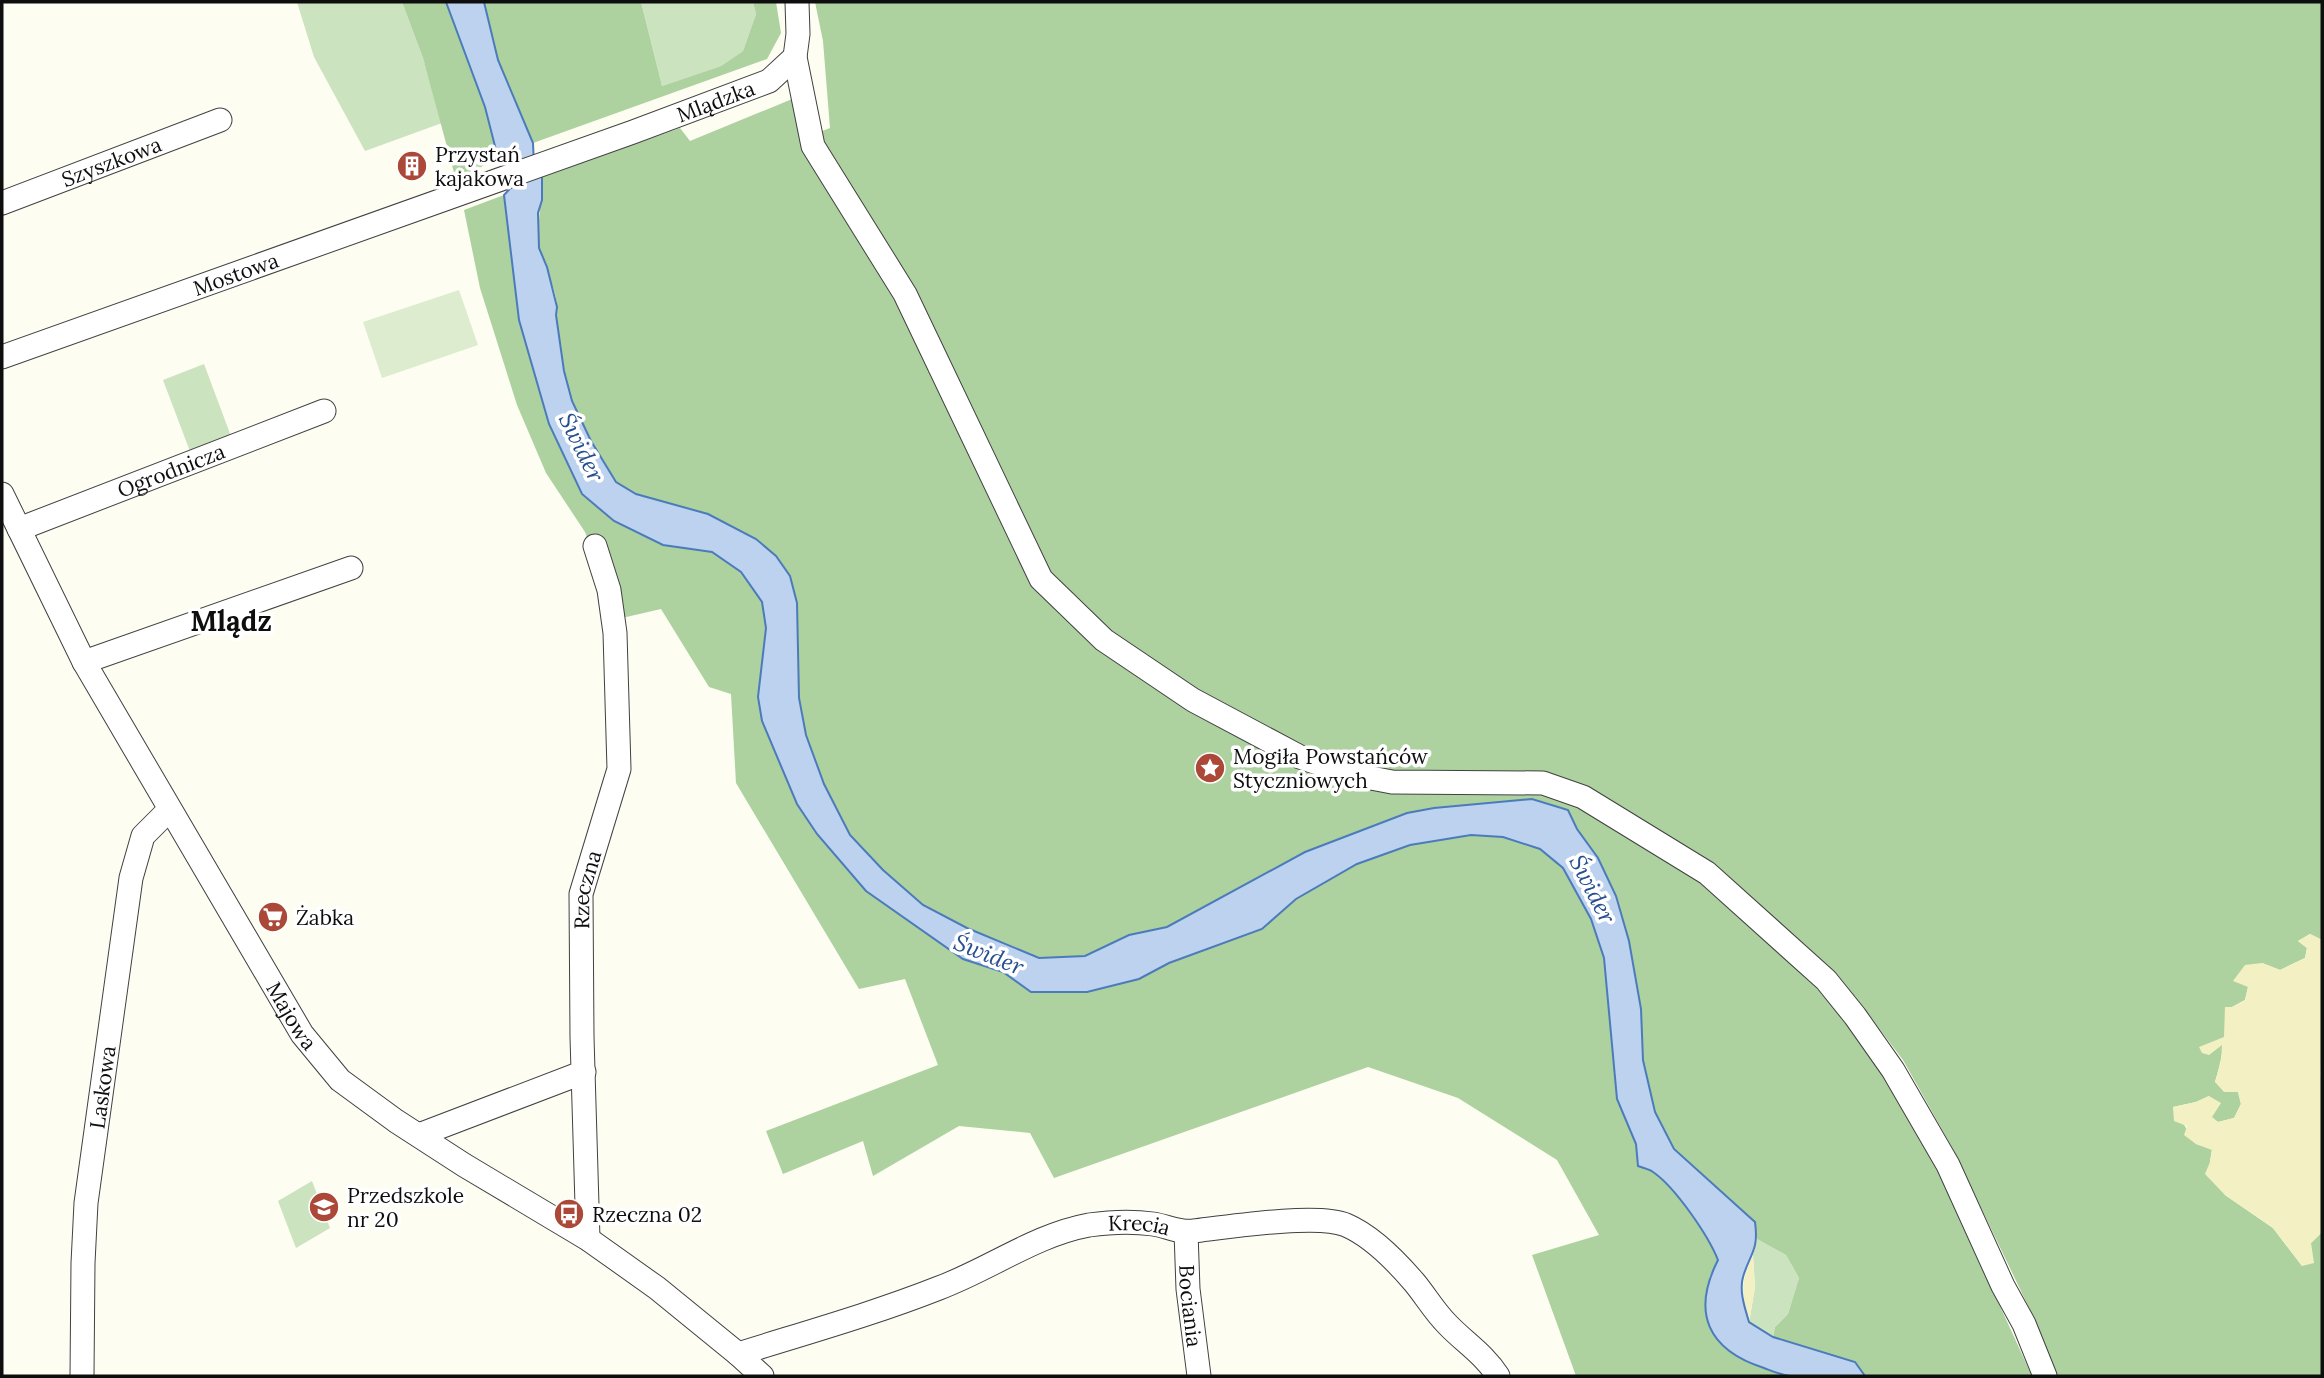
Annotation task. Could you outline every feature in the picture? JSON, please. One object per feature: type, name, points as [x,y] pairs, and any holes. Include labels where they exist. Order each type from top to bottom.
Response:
[{"type":"street","points":[[797,2],[798,34],[795,57],[813,146],[905,294],[1041,579],[1053,593],[1104,640],[1193,700],[1300,757],[1350,774],[1392,782],[1543,783],[1583,797],[1707,873],[1826,980],[1893,1070],[1948,1166],[2003,1286],[2024,1324],[2045,1376]]},
{"type":"street","name":"Mlądzka","points":[[470,191],[769,81],[795,57]]},
{"type":"street","name":"Szyszkowa","points":[[2,203],[220,120]]},
{"type":"street","name":"Mostowa","points":[[2,356],[470,191]]},
{"type":"street","name":"Ogrodnicza","points":[[19,529],[324,411]]},
{"type":"street","name":"Majowa","points":[[2,494],[83,662],[302,1034],[340,1080],[419,1135],[588,1239],[657,1288],[762,1376]]},
{"type":"street","name":"Rzeczna","points":[[588,1239],[581,894],[619,769],[615,633],[609,590],[595,546]]},
{"type":"street","points":[[83,662],[351,568]]},
{"type":"street","name":"Laskowa","points":[[82,1376],[86,1203],[131,878],[143,836],[169,810]]},
{"type":"street","points":[[419,1135],[584,1072]]},
{"type":"street","name":"Krecia","points":[[738,1354],[901,1303],[943,1287],[1037,1240],[1088,1225],[1122,1222],[1154,1224],[1186,1232],[1315,1220],[1344,1224],[1370,1238],[1413,1280],[1446,1324],[1473,1346],[1498,1376]]},
{"type":"street","name":"Bociania","points":[[1186,1232],[1188,1289],[1199,1376]]},
{"type":"green space","points":[[297,2],[402,2],[423,58],[442,123],[365,151],[314,57]]},
{"type":"green space","points":[[402,2],[446,2],[485,107],[498,158],[456,180],[423,58]]},
{"type":"green space","points":[[484,2],[641,2],[662,86],[721,66],[743,51],[756,14],[753,2],[776,2],[781,33],[767,59],[533,143],[498,60]]},
{"type":"green space","points":[[641,2],[753,2],[756,14],[743,51],[721,66],[662,86]]},
{"type":"green space","points":[[815,2],[2322,2],[2322,940],[2310,934],[2298,941],[2307,948],[2305,958],[2280,970],[2262,963],[2248,987],[2245,1000],[2232,1007],[2215,1082],[2238,1092],[2241,1104],[2234,1118],[2218,1122],[2211,1117],[2209,1096],[2173,1107],[2196,1144],[2212,1149],[2210,1162],[2225,1195],[2273,1228],[2302,1266],[2311,1243],[2322,1232],[2322,1376],[2058,1376],[2030,1310],[1953,1149],[1903,1060],[1859,1002],[1821,961],[1585,787],[1393,774],[1353,766],[1304,748],[1196,692],[1109,634],[1048,574],[817,133],[830,128],[823,41]]},
{"type":"green space","points":[[797,97],[899,298],[1035,584],[1296,764],[1540,793],[1578,804],[1704,883],[1820,988],[1885,1076],[1938,1171],[2032,1376],[1865,1376],[1855,1362],[1773,1337],[1775,1327],[1788,1314],[1799,1278],[1786,1255],[1757,1239],[1755,1222],[1674,1149],[1655,1112],[1643,1060],[1641,1009],[1629,941],[1616,896],[1598,858],[1567,810],[1532,799],[1407,813],[1305,852],[1167,927],[1129,935],[1085,956],[1039,958],[967,928],[923,905],[883,870],[850,835],[823,784],[806,735],[799,698],[797,603],[790,576],[776,556],[756,539],[708,514],[636,494],[616,482],[591,441],[572,401],[564,371],[556,297],[539,245],[542,177],[680,128],[690,141]]},
{"type":"green space","points":[[504,195],[519,320],[549,424],[663,545],[712,552],[741,572],[762,602],[766,628],[758,697],[762,721],[797,804],[817,834],[866,891],[963,959],[1003,972],[1031,992],[1139,979],[1169,963],[1262,929],[1296,899],[1357,864],[1410,845],[1471,835],[1503,837],[1540,849],[1563,868],[1591,919],[1604,958],[1617,1099],[1636,1144],[1638,1166],[1648,1169],[1662,1179],[1690,1212],[1707,1238],[1718,1260],[1709,1278],[1751,1364],[1790,1376],[1576,1376],[1532,1255],[1599,1235],[1557,1160],[1458,1098],[1368,1067],[1054,1178],[1030,1133],[959,1126],[873,1176],[863,1141],[783,1174],[766,1131],[938,1065],[905,979],[859,989],[736,783],[731,694],[709,687],[661,609],[622,618],[585,532],[546,473],[517,405],[480,288],[464,210]]},
{"type":"green space","points":[[459,290],[478,345],[382,378],[363,322]]},
{"type":"green space","points":[[204,364],[232,439],[191,454],[163,380]]},
{"type":"green space","points":[[312,1181],[330,1228],[296,1248],[278,1201]]},
{"type":"green space","points":[[1757,1239],[1786,1255],[1799,1278],[1788,1314],[1775,1327],[1773,1337],[1749,1323],[1755,1287],[1753,1255]]},
{"type":"sand","points":[[2310,934],[2322,940],[2322,1232],[2311,1243],[2314,1263],[2302,1266],[2273,1228],[2225,1195],[2205,1174],[2212,1150],[2196,1144],[2184,1135],[2187,1126],[2174,1121],[2173,1107],[2209,1096],[2221,1103],[2212,1117],[2218,1122],[2234,1118],[2241,1104],[2238,1092],[2224,1092],[2215,1082],[2222,1045],[2209,1055],[2202,1053],[2199,1047],[2224,1037],[2225,1007],[2232,1007],[2245,1000],[2248,987],[2233,981],[2245,965],[2262,963],[2280,970],[2305,958],[2307,948],[2298,941]]},
{"type":"sand","points":[[1753,1255],[1755,1287],[1749,1323],[1743,1289],[1745,1274]]},
{"type":"water","name":"Świder","points":[[446,2],[484,2],[498,60],[533,143],[534,166],[542,177],[542,200],[538,213],[539,248],[547,267],[557,307],[564,371],[572,401],[591,441],[616,482],[636,494],[708,514],[756,539],[776,556],[790,576],[797,603],[799,698],[806,735],[824,784],[850,835],[883,870],[923,905],[967,928],[1039,958],[1085,956],[1129,935],[1167,927],[1305,852],[1407,813],[1532,799],[1568,810],[1577,829],[1598,858],[1616,896],[1629,941],[1641,1009],[1643,1060],[1655,1112],[1674,1149],[1755,1222],[1755,1246],[1742,1283],[1749,1322],[1773,1337],[1855,1362],[1865,1376],[1783,1375],[1745,1360],[1729,1351],[1718,1340],[1706,1313],[1706,1297],[1718,1260],[1699,1225],[1681,1200],[1662,1179],[1648,1169],[1638,1166],[1636,1144],[1617,1099],[1604,958],[1591,919],[1563,868],[1540,849],[1503,837],[1471,835],[1410,845],[1357,864],[1296,899],[1262,929],[1169,963],[1139,979],[1087,992],[1031,992],[1003,972],[963,959],[866,891],[817,834],[797,804],[762,721],[758,697],[766,628],[762,602],[741,572],[712,552],[663,545],[614,521],[582,494],[549,424],[519,320],[504,195],[516,182],[514,161],[498,158],[485,107]]},
{"type":"place","name":"Przystań kajakowa","points":[[412,166]]},
{"type":"place","name":"Mogiła Powstańców Styczniowych","points":[[1210,768]]},
{"type":"place","name":"Żabka","points":[[273,917]]},
{"type":"place","name":"Przedszkole nr 20","points":[[324,1207]]},
{"type":"place","name":"Rzeczna 02","points":[[569,1214]]},
{"type":"district","name":"Mlądz","points":[[231,621]]}]
